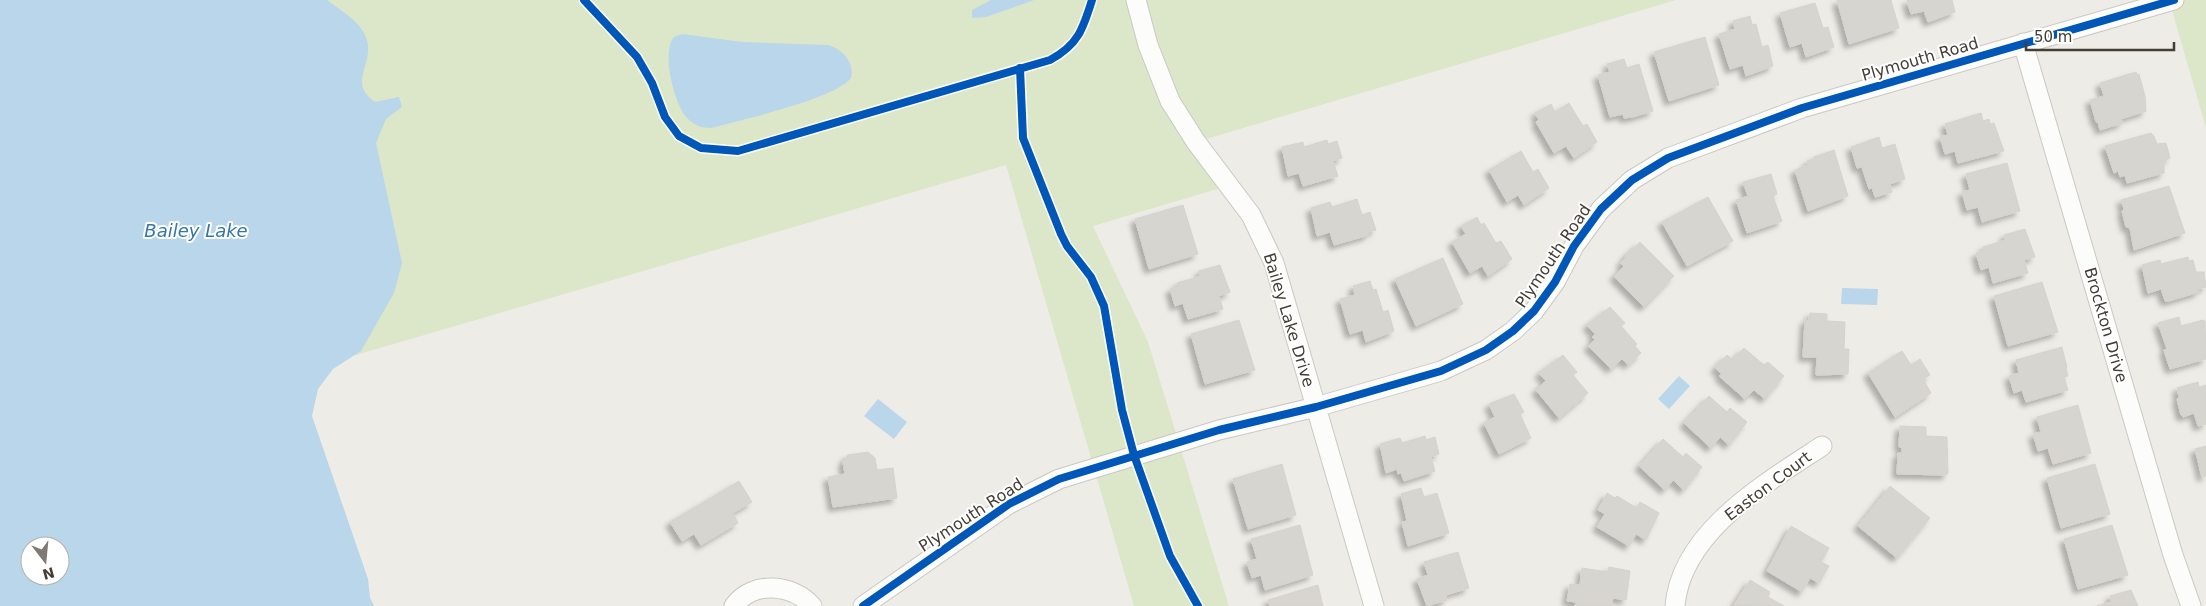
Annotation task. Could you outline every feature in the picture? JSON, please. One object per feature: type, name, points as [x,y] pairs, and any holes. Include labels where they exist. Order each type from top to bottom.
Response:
[{"type":"street","name":"Bailey Lake Drive","points":[[1136,0],[1150,52],[1170,101],[1196,142],[1240,199],[1266,245],[1279,281],[1374,606]]},
{"type":"street","name":"Plymouth Road","points":[[863,606],[1002,508],[1043,486],[1084,470],[1179,441],[1244,423],[1316,407],[1441,371],[1473,358],[1501,340],[1525,321],[1543,300],[1574,246],[1601,209],[1622,188],[1654,165],[1737,131],[1802,108],[2174,0]]},
{"type":"street","name":"Brockton Drive","points":[[2023,43],[2173,555],[2191,606]]},
{"type":"street","name":"Easton Court","points":[[1675,606],[1681,578],[1691,558],[1721,521],[1756,492],[1822,446]]},
{"type":"street","points":[[734,606],[750,593],[766,588],[782,588],[798,594],[812,606]]},
{"type":"green space","points":[[0,0],[1676,0],[1196,142],[1231,185],[1093,226],[1148,342],[1229,606],[1134,606],[1006,165],[0,459]]},
{"type":"green space","points":[[2169,0],[2206,0],[2206,128]]},
{"type":"water","name":"Bailey Lake","points":[[0,0],[327,0],[353,20],[362,30],[368,45],[368,54],[362,79],[366,94],[375,102],[399,97],[402,107],[386,119],[376,143],[402,263],[394,293],[361,351],[333,369],[318,389],[312,416],[368,579],[370,598],[374,606],[0,606]]},
{"type":"water","points":[[991,0],[1034,0],[986,17],[972,18],[972,10]]},
{"type":"water","points":[[682,34],[742,42],[828,45],[846,57],[851,67],[851,78],[842,86],[826,94],[786,108],[711,128],[701,127],[687,118],[682,111],[671,78],[669,66],[670,44],[674,37]]},
{"type":"water","points":[[1842,288],[1878,289],[1877,305],[1841,304]]},
{"type":"water","points":[[1679,376],[1690,386],[1669,409],[1658,399]]},
{"type":"water","points":[[878,399],[907,422],[894,439],[864,416]]},
{"type":"building","points":[[1837,0],[1891,0],[1899,28],[1849,44]]},
{"type":"building","points":[[1907,0],[1952,0],[1955,12],[1928,22],[1924,11],[1911,14]]},
{"type":"building","points":[[1815,3],[1823,28],[1828,27],[1834,47],[1806,57],[1802,43],[1790,47],[1780,13]]},
{"type":"building","points":[[1750,16],[1752,25],[1756,24],[1762,47],[1768,45],[1773,66],[1746,76],[1743,65],[1730,69],[1719,34],[1735,29],[1733,21]]},
{"type":"building","points":[[1705,37],[1719,85],[1669,101],[1654,52]]},
{"type":"building","points":[[1624,59],[1627,68],[1639,64],[1653,111],[1633,117],[1624,118],[1623,114],[1610,117],[1598,75],[1610,72],[1607,64]]},
{"type":"building","points":[[2136,72],[2137,75],[2139,74],[2145,96],[2146,111],[2121,119],[2123,123],[2100,130],[2090,100],[2104,96],[2100,83]]},
{"type":"building","points":[[1569,103],[1583,126],[1587,124],[1597,142],[1574,158],[1566,146],[1554,153],[1536,122],[1539,120],[1535,113],[1551,104],[1555,112]]},
{"type":"building","points":[[1981,113],[1983,121],[1989,119],[1990,124],[1994,123],[2004,151],[1958,163],[1955,151],[1945,154],[1940,137],[1948,135],[1945,124]]},
{"type":"building","points":[[2151,133],[2157,144],[2166,143],[2170,158],[2164,161],[2164,173],[2127,183],[2125,175],[2120,177],[2118,171],[2114,173],[2105,146]]},
{"type":"building","points":[[1879,137],[1882,148],[1895,144],[1905,179],[1890,184],[1892,192],[1875,197],[1872,188],[1869,189],[1862,167],[1857,168],[1851,147]]},
{"type":"building","points":[[1327,140],[1328,144],[1337,141],[1342,158],[1333,161],[1338,176],[1303,186],[1299,173],[1288,176],[1282,147],[1303,142],[1304,147]]},
{"type":"building","points":[[1834,150],[1848,196],[1808,211],[1795,170],[1808,165],[1807,161],[1814,159],[1814,157]]},
{"type":"building","points":[[1521,151],[1533,172],[1538,169],[1549,188],[1524,205],[1518,195],[1507,202],[1489,170]]},
{"type":"building","points":[[2007,163],[2020,211],[1982,222],[1978,207],[1967,210],[1962,192],[1970,190],[1966,174]]},
{"type":"building","points":[[1771,174],[1777,194],[1773,196],[1782,221],[1747,233],[1736,200],[1748,196],[1743,182]]},
{"type":"building","points":[[2169,186],[2185,233],[2134,250],[2130,228],[2126,227],[2121,200]]},
{"type":"building","points":[[1708,197],[1733,241],[1687,266],[1662,222]]},
{"type":"building","points":[[1357,199],[1362,215],[1370,212],[1376,230],[1368,232],[1369,235],[1334,245],[1330,232],[1317,236],[1311,208],[1330,202],[1332,207]]},
{"type":"building","points":[[1183,205],[1198,254],[1149,269],[1135,219]]},
{"type":"building","points":[[1477,217],[1481,225],[1484,223],[1496,243],[1501,241],[1512,259],[1488,276],[1482,266],[1470,273],[1452,242],[1466,234],[1461,226]]},
{"type":"building","points":[[2025,229],[2035,257],[2024,260],[2028,273],[1993,283],[1989,267],[1981,270],[1976,253],[1984,251],[1983,247],[2006,240],[2004,235]]},
{"type":"building","points":[[1640,242],[1674,276],[1644,307],[1614,276],[1624,266],[1620,263],[1626,258],[1625,256]]},
{"type":"building","points":[[2188,257],[2189,261],[2193,260],[2196,272],[2204,272],[2206,287],[2198,289],[2199,292],[2169,301],[2165,301],[2161,289],[2148,293],[2142,265],[2160,260],[2161,264]]},
{"type":"building","points":[[1443,258],[1463,304],[1416,326],[1395,279]]},
{"type":"building","points":[[1220,265],[1230,292],[1219,296],[1223,309],[1188,319],[1183,303],[1175,306],[1170,289],[1178,286],[1177,283],[1201,276],[1199,271]]},
{"type":"building","points":[[1370,281],[1373,290],[1376,289],[1383,312],[1388,310],[1394,331],[1366,342],[1363,330],[1350,334],[1340,299],[1355,295],[1353,286]]},
{"type":"building","points":[[2042,282],[2058,332],[2008,346],[1994,296]]},
{"type":"building","points":[[1610,307],[1625,323],[1621,326],[1637,344],[1635,346],[1641,353],[1628,365],[1622,359],[1611,369],[1588,346],[1595,340],[1592,337],[1595,334],[1587,325]]},
{"type":"building","points":[[1810,313],[1827,314],[1827,321],[1845,322],[1844,349],[1849,349],[1848,374],[1816,375],[1817,357],[1803,357],[1805,320],[1809,321]]},
{"type":"building","points":[[2179,317],[2181,326],[2205,321],[2206,359],[2170,369],[2164,350],[2167,349],[2158,323]]},
{"type":"building","points":[[1239,320],[1255,370],[1205,384],[1191,334]]},
{"type":"building","points":[[2062,347],[2067,367],[2068,376],[2064,377],[2068,390],[2026,402],[2022,390],[2014,393],[2009,376],[2019,373],[2016,360]]},
{"type":"building","points":[[1744,348],[1764,365],[1768,362],[1784,376],[1765,399],[1754,390],[1745,399],[1719,376],[1722,374],[1715,368],[1727,355],[1733,360]]},
{"type":"building","points":[[1902,351],[1911,365],[1920,359],[1930,375],[1923,379],[1931,393],[1895,417],[1868,373]]},
{"type":"building","points":[[1563,355],[1577,372],[1573,375],[1588,393],[1559,418],[1536,390],[1546,381],[1539,373]]},
{"type":"building","points":[[2198,382],[2199,387],[2206,385],[2206,424],[2198,426],[2194,413],[2183,417],[2181,415],[2177,399],[2179,397],[2177,388]]},
{"type":"building","points":[[1514,394],[1524,412],[1520,414],[1531,438],[1499,454],[1484,423],[1495,417],[1489,404]]},
{"type":"building","points":[[1709,396],[1727,412],[1730,408],[1747,422],[1729,445],[1720,437],[1711,448],[1684,423]]},
{"type":"building","points":[[2078,405],[2091,453],[2053,464],[2048,448],[2038,451],[2033,434],[2041,432],[2037,417]]},
{"type":"building","points":[[1900,426],[1926,427],[1926,436],[1947,437],[1948,473],[1946,475],[1897,474],[1898,453],[1902,453],[1902,448],[1899,447]]},
{"type":"building","points":[[1425,436],[1426,440],[1435,437],[1439,454],[1431,457],[1435,471],[1404,481],[1401,473],[1398,474],[1397,469],[1386,473],[1380,444],[1400,438],[1402,443]]},
{"type":"building","points":[[1663,439],[1683,457],[1686,453],[1702,467],[1684,490],[1673,480],[1665,490],[1639,466]]},
{"type":"building","points":[[2206,446],[2206,476],[2202,477],[2195,449]]},
{"type":"building","points":[[868,452],[875,458],[877,470],[893,468],[897,498],[833,507],[828,477],[845,474],[843,462],[848,455]]},
{"type":"building","points":[[1282,464],[1296,515],[1248,529],[1233,479]]},
{"type":"building","points":[[2095,464],[2110,514],[2061,528],[2047,478]]},
{"type":"building","points":[[739,481],[752,502],[733,513],[738,523],[701,545],[694,534],[682,541],[670,522]]},
{"type":"building","points":[[1890,486],[1930,518],[1897,558],[1858,526]]},
{"type":"building","points":[[1421,488],[1424,497],[1437,493],[1449,533],[1408,546],[1402,522],[1407,521],[1401,494]]},
{"type":"building","points":[[1607,493],[1615,498],[1617,496],[1637,508],[1640,502],[1659,513],[1646,540],[1636,534],[1629,546],[1597,527],[1605,514],[1598,510]]},
{"type":"building","points":[[1300,525],[1313,575],[1265,590],[1261,575],[1252,578],[1247,562],[1257,559],[1251,539]]},
{"type":"building","points":[[2112,525],[2128,575],[2078,589],[2064,539]]},
{"type":"building","points":[[1791,526],[1829,548],[1821,562],[1829,566],[1819,583],[1810,578],[1802,592],[1767,571]]},
{"type":"building","points":[[1458,552],[1469,588],[1446,595],[1447,600],[1427,606],[1417,579],[1428,575],[1424,562]]},
{"type":"building","points":[[1609,567],[1630,571],[1626,600],[1613,598],[1611,606],[1575,606],[1576,602],[1567,601],[1570,584],[1580,585],[1582,568],[1608,572]]},
{"type":"building","points":[[1750,580],[1770,592],[1768,597],[1784,606],[1734,605]]},
{"type":"building","points":[[1318,585],[1323,606],[1270,606],[1268,600]]},
{"type":"building","points":[[2131,590],[2138,606],[2097,606],[2111,602],[2110,596]]},
{"type":"cycle path","points":[[584,0],[637,57],[652,83],[665,117],[679,136],[701,148],[738,151],[1050,60],[1067,48],[1078,35],[1086,20],[1092,0]]},
{"type":"cycle path","points":[[863,606],[1009,504],[1059,479],[1219,430],[1316,407],[1441,371],[1486,350],[1513,331],[1534,311],[1555,282],[1574,246],[1601,209],[1632,180],[1668,158],[1802,108],[2174,0]]},
{"type":"cycle path","points":[[1020,68],[1023,138],[1061,234],[1067,246],[1091,277],[1104,306],[1122,410],[1134,455],[1170,556],[1198,606]]}]
